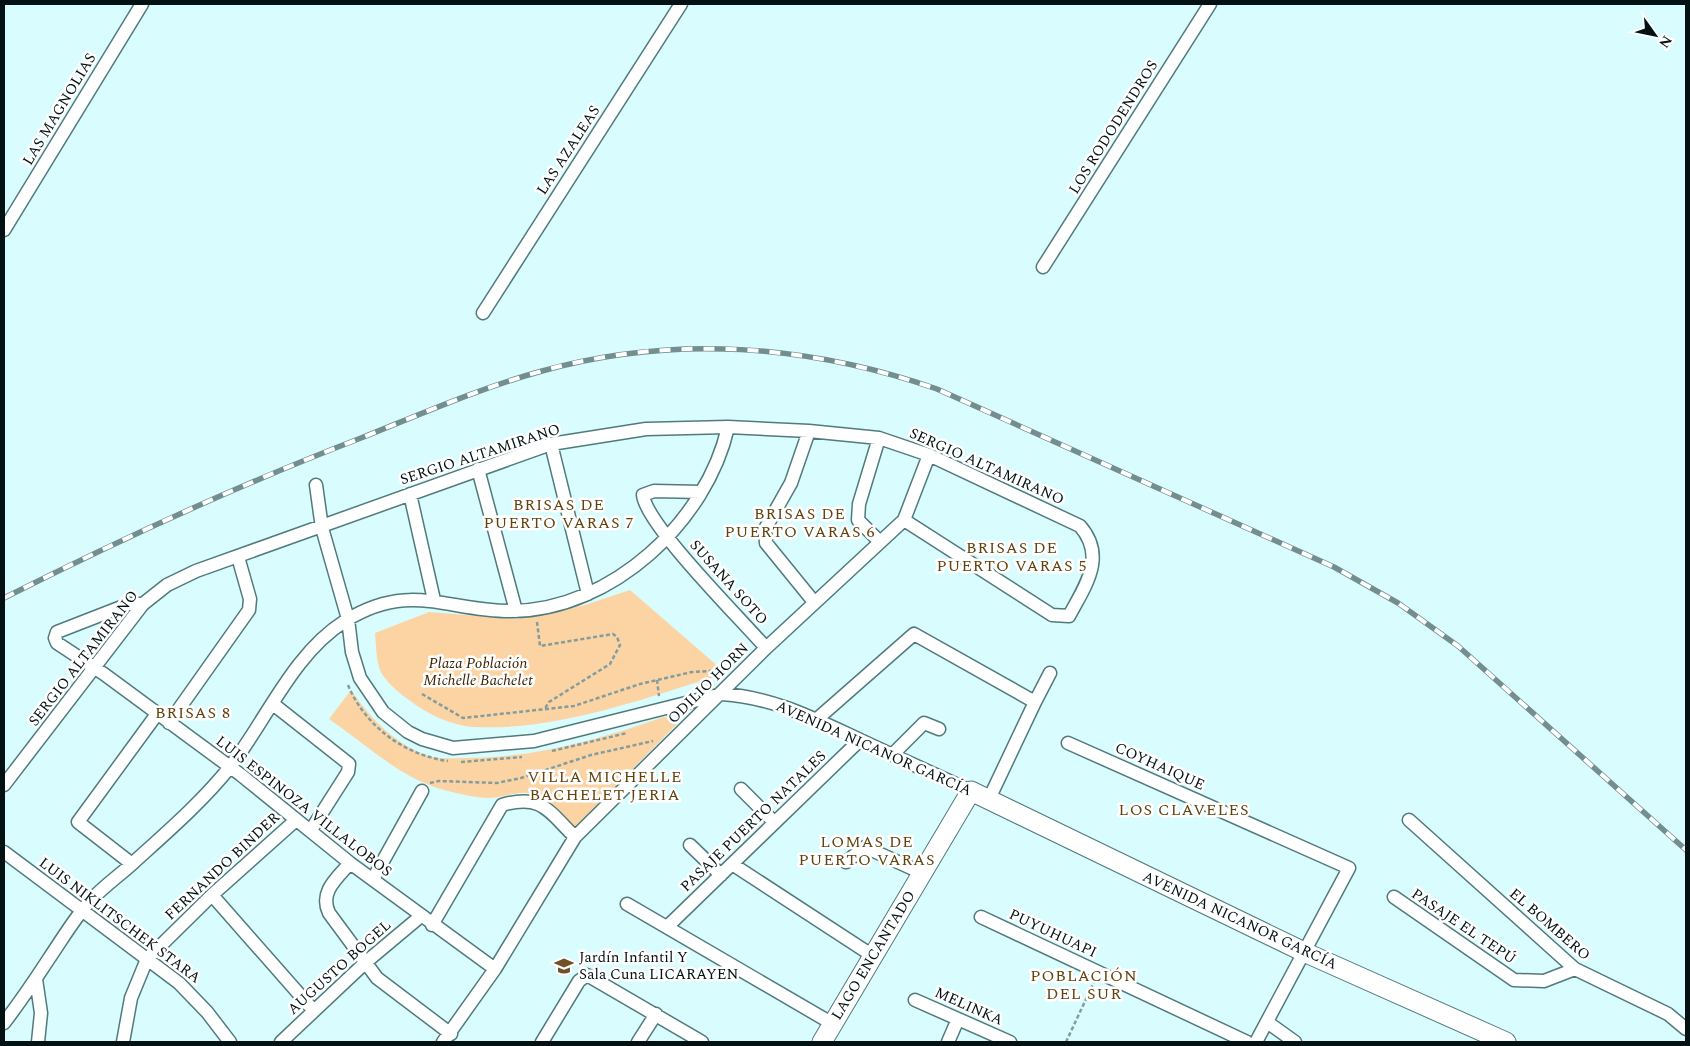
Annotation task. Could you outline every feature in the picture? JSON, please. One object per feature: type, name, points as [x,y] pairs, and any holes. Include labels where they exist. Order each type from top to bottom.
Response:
[{"type":"street","name":"LAS MAGNOLIAS","points":[[4,230],[142,4]]},
{"type":"street","name":"LAS AZALEAS","points":[[483,314],[681,4]]},
{"type":"street","name":"LOS RODODENDROS","points":[[1043,267],[1210,4]]},
{"type":"street","name":"SERGIO ALTAMIRANO","points":[[4,785],[143,604],[167,585],[196,571],[238,558],[478,469],[552,444],[646,429],[728,426],[809,430],[879,438],[929,455],[1080,526],[1089,537],[1094,550],[1090,577],[1069,616],[1052,615],[904,520]]},
{"type":"street","points":[[4,1023],[82,911],[184,816],[229,767],[306,657],[335,628],[348,620],[393,602],[414,598],[500,611],[516,611],[536,608],[588,594],[631,569],[668,538],[701,492],[716,465],[728,426]]},
{"type":"street","points":[[809,430],[791,483],[764,529],[764,536],[766,543],[814,602]]},
{"type":"street","points":[[879,438],[859,504],[858,520],[879,541]]},
{"type":"street","points":[[552,444],[588,594]]},
{"type":"street","points":[[904,520],[929,455]]},
{"type":"street","points":[[478,469],[516,611]]},
{"type":"street","name":"AVENIDA NICANOR GARCÍA","points":[[316,485],[322,528],[348,620],[356,665],[374,702],[395,723],[408,732],[437,745],[453,748],[534,741],[722,694],[768,700],[971,791],[1304,952],[1506,1042]]},
{"type":"street","name":"SUSANA SOTO","points":[[701,492],[654,491],[643,495],[644,505],[668,538],[766,648]]},
{"type":"street","points":[[410,494],[434,600]]},
{"type":"street","name":"ODILIO HORN","points":[[447,1038],[495,969],[575,837],[722,694],[766,648],[879,541],[904,520]]},
{"type":"street","points":[[169,723],[249,610],[250,599],[238,558]]},
{"type":"street","name":"LUIS ESPINOZA VILLALOBOS","points":[[143,604],[130,604],[58,632],[55,638],[57,643],[95,668],[229,767],[350,863],[432,925],[495,969]]},
{"type":"street","points":[[816,720],[914,634],[1035,702]]},
{"type":"street","points":[[988,799],[1050,673]]},
{"type":"street","points":[[273,704],[349,764],[348,772],[310,830]]},
{"type":"street","points":[[672,707],[684,713],[688,727]]},
{"type":"street","points":[[132,864],[78,822],[157,714]]},
{"type":"street","points":[[892,755],[924,723],[939,729]]},
{"type":"street","name":"PASAJE PUERTO NATALES","points":[[668,926],[860,740]]},
{"type":"street","name":"COYHAIQUE","points":[[1068,743],[1349,868],[1304,952]]},
{"type":"street","points":[[741,789],[774,822]]},
{"type":"street","points":[[373,880],[422,791]]},
{"type":"street","name":"LAGO ENCANTADO","points":[[822,1042],[971,791]]},
{"type":"street","points":[[432,925],[502,805],[524,800],[538,802],[575,837]]},
{"type":"street","name":"FERNANDO BINDER","points":[[124,1042],[131,998],[147,959],[212,894],[296,820]]},
{"type":"street","name":"EL BOMBERO","points":[[1408,820],[1574,969],[1668,1014],[1686,1029]]},
{"type":"street","points":[[690,845],[721,875]]},
{"type":"street","points":[[846,862],[864,847],[922,873]]},
{"type":"street","name":"LUIS NIKLITSCHEK STARA","points":[[4,852],[147,959],[194,997],[230,1042]]},
{"type":"street","points":[[350,863],[328,888],[325,901],[329,913],[377,978],[447,1038]]},
{"type":"street","points":[[732,864],[873,956]]},
{"type":"street","points":[[212,894],[314,1011]]},
{"type":"street","name":"PASAJE EL TEPÚ","points":[[1394,898],[1514,980],[1544,981],[1574,969]]},
{"type":"street","points":[[627,904],[668,926],[832,1024]]},
{"type":"street","name":"AUGUSTO BOGEL","points":[[281,1042],[366,962],[421,916]]},
{"type":"street","name":"PUYUHUAPI","points":[[982,917],[1247,1042]]},
{"type":"street","points":[[1256,1042],[1304,952]]},
{"type":"street","points":[[542,1042],[579,981],[587,976],[702,1042]]},
{"type":"street","points":[[36,979],[40,1013],[38,1042]]},
{"type":"street","name":"MELINKA","points":[[915,1000],[1010,1042]]},
{"type":"street","points":[[638,1042],[656,1014]]},
{"type":"street","points":[[948,1042],[958,1019]]},
{"type":"street","points":[[1267,1022],[1296,1042]]},
{"type":"path","points":[[536,608],[540,646],[612,634],[616,637],[620,646],[610,664],[549,702],[544,710]]},
{"type":"path","points":[[422,694],[464,718],[574,706],[640,684],[692,672],[732,669],[744,671]]},
{"type":"path","points":[[346,679],[352,694],[363,712],[392,740],[410,752],[426,758],[464,762],[526,756]]},
{"type":"path","points":[[544,753],[590,743],[634,730]]},
{"type":"path","points":[[422,791],[434,782],[497,783],[521,778],[591,755],[646,742],[675,740]]},
{"type":"path","points":[[1066,1042],[1099,972]]},
{"type":"green space","name":"Plaza Población Michelle Bachelet","points":[[630,590],[720,668],[720,675],[599,712],[568,719],[506,727],[475,727],[449,722],[424,710],[391,685],[379,667],[375,633],[429,612],[516,619],[585,605]]},
{"type":"green space","points":[[351,690],[386,731],[408,747],[436,758],[489,757],[540,751],[591,740],[664,717],[672,718],[676,725],[575,827],[553,805],[537,795],[517,793],[489,798],[477,797],[437,788],[408,775],[329,719]]},
{"type":"railway","points":[[4,598],[136,534],[225,494],[473,393],[519,378],[592,359],[641,352],[691,349],[791,354],[840,362],[889,374],[937,389],[1334,567],[1398,603],[1458,646],[1686,850]]},
{"type":"place","name":"Jardín Infantil Y Sala Cuna LICARAYEN","points":[[564,966]]},
{"type":"district","name":"BRISAS DE PUERTO VARAS 7","points":[[559,513]]},
{"type":"district","name":"BRISAS DE PUERTO VARAS 6","points":[[800,522]]},
{"type":"district","name":"BRISAS DE PUERTO VARAS 5","points":[[1012,556]]},
{"type":"district","name":"BRISAS 8","points":[[193,712]]},
{"type":"district","name":"VILLA MICHELLE BACHELET JERIA","points":[[605,785]]},
{"type":"district","name":"LOS CLAVELES","points":[[1184,809]]},
{"type":"district","name":"LOMAS DE PUERTO VARAS","points":[[867,850]]},
{"type":"district","name":"POBLACIÓN DEL SUR","points":[[1084,984]]}]
